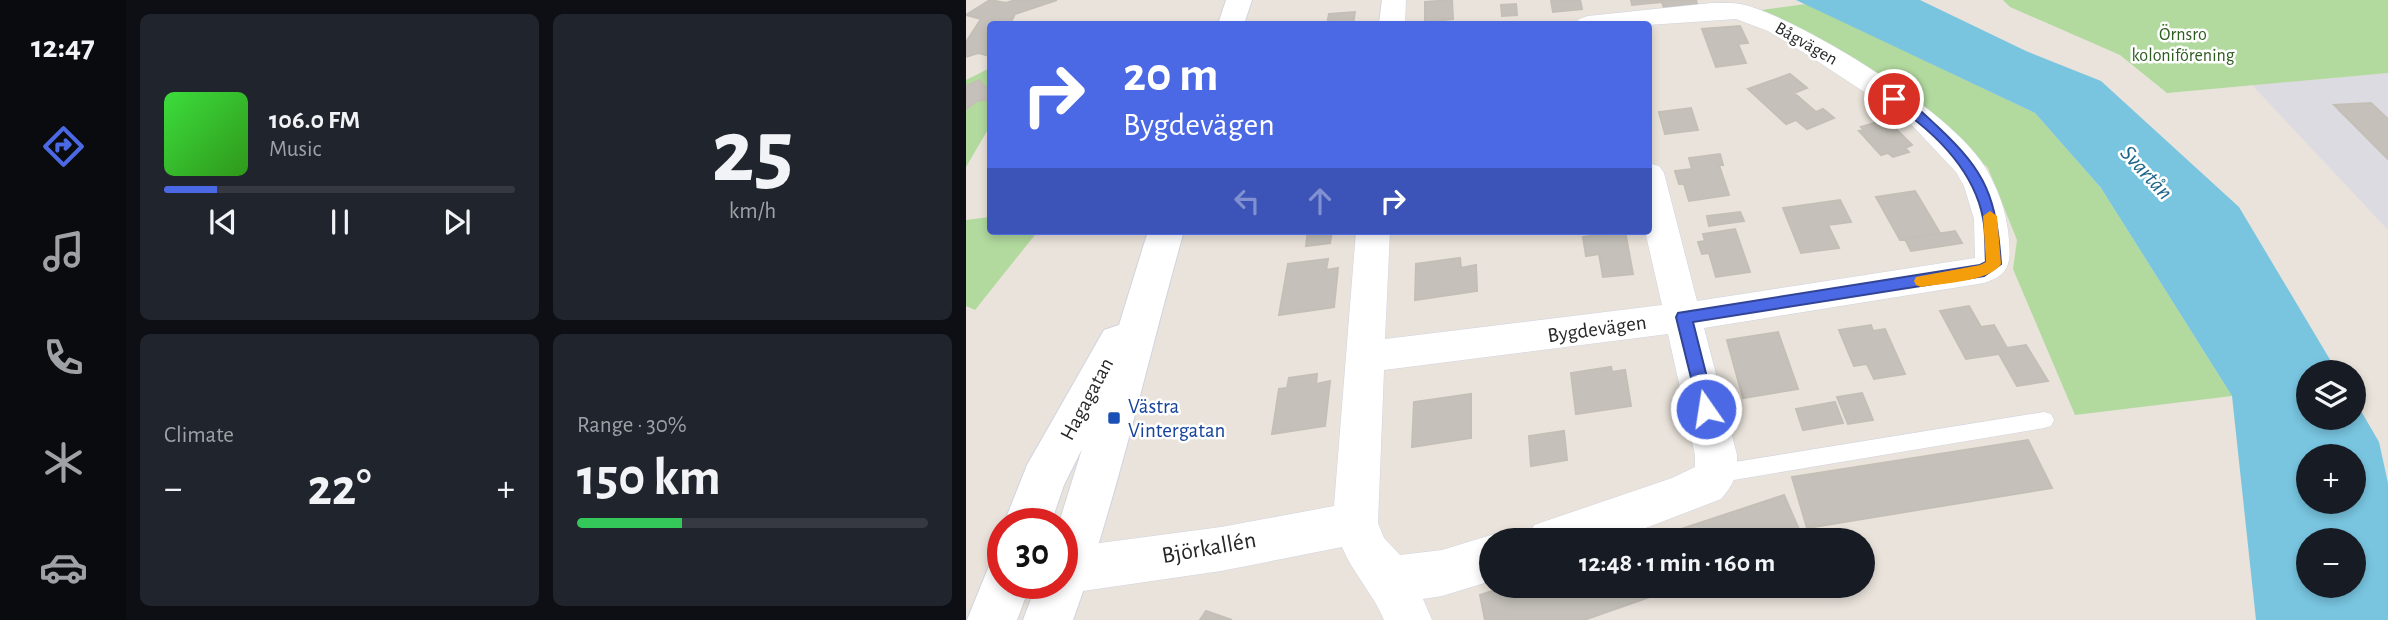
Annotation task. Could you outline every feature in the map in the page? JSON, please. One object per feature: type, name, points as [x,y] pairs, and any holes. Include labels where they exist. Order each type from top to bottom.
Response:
[{"type":"street","points":[[1232,21],[1239,0]]},
{"type":"street","points":[[1392,21],[1394,0]]},
{"type":"street","name":"Bågvägen","points":[[1604,18],[1740,11],[1777,26],[1824,53],[1917,114],[1968,166],[1980,186],[1991,219],[1994,256],[1991,265]]},
{"type":"street","points":[[1588,528],[1678,497],[1706,485],[1716,474],[1716,455],[1652,189]]},
{"type":"street","name":"Hagagatan","points":[[1078,534],[1102,465],[1151,276],[1165,235]]},
{"type":"street","points":[[1373,235],[1355,524],[1368,554],[1399,600],[1442,573],[1479,562]]},
{"type":"street","name":"Bygdevägen","points":[[1366,357],[1684,317],[1971,273],[1991,265]]},
{"type":"street","name":"Hagagatan","points":[[1033,508],[1043,480],[1151,276]]},
{"type":"street","name":"Björkallén","points":[[1078,569],[1220,549],[1284,535],[1355,524]]},
{"type":"street","points":[[992,620],[1000,599]]},
{"type":"street","name":"Hagagatan","points":[[1048,620],[1055,599]]},
{"type":"lane","points":[[1716,474],[2044,420]]},
{"type":"shaded area","points":[[2388,73],[2388,230],[2252,85]]},
{"type":"green space","name":"Örnsro koloniförening","points":[[2003,0],[2388,0],[2388,73],[2167,93],[2120,55],[2010,7]]},
{"type":"green space","points":[[1806,4],[2035,113],[2101,188],[2232,396],[2075,415],[2013,269],[2017,240],[1988,168],[1910,95],[1833,46],[1754,11]]},
{"type":"green space","points":[[987,70],[987,131],[966,167],[966,80]]},
{"type":"green space","points":[[987,217],[987,235],[1035,235],[975,310],[966,306],[966,220]]},
{"type":"water","name":"Svartån","points":[[1796,0],[1920,0],[2026,51],[2101,81],[2239,207],[2330,360],[2296,360],[2296,430],[2366,430],[2366,420],[2379,442],[2388,483],[2388,620],[2256,620],[2232,396],[2101,188],[2035,113]]},
{"type":"building","points":[[990,0],[1006,3],[1015,0],[1057,0],[1015,14],[1012,21],[987,21],[987,55],[978,53],[966,57],[966,42],[981,19],[966,15]]},
{"type":"building","points":[[1452,0],[1453,19],[1425,21],[1425,2]]},
{"type":"building","points":[[1551,0],[1580,0],[1582,9],[1553,12]]},
{"type":"building","points":[[1631,0],[1696,0],[1697,4],[1664,8],[1662,2],[1632,5]]},
{"type":"building","points":[[1516,4],[1517,15],[1502,16],[1501,5]]},
{"type":"building","points":[[1355,12],[1354,21],[1328,21],[1329,14]]},
{"type":"building","points":[[1740,26],[1748,43],[1738,44],[1746,63],[1716,67],[1702,29]]},
{"type":"building","points":[[1790,74],[1807,88],[1794,93],[1816,112],[1823,109],[1834,118],[1807,129],[1796,120],[1786,124],[1748,89]]},
{"type":"building","points":[[980,80],[984,87],[987,86],[987,99],[977,101],[966,109],[966,86]]},
{"type":"building","points":[[2371,103],[2388,119],[2388,159],[2334,105]]},
{"type":"building","points":[[1691,108],[1698,130],[1665,134],[1659,112]]},
{"type":"building","points":[[1878,122],[1881,125],[1889,122],[1912,145],[1905,148],[1909,152],[1893,157],[1888,153],[1881,155],[1859,131],[1864,130],[1861,127]]},
{"type":"building","points":[[1720,154],[1723,165],[1719,165],[1729,195],[1689,201],[1684,184],[1679,184],[1675,171],[1692,169],[1689,158]]},
{"type":"building","points":[[1915,191],[1940,233],[1900,240],[1876,197]]},
{"type":"building","points":[[1840,200],[1851,222],[1828,225],[1839,248],[1801,253],[1783,208]]},
{"type":"building","points":[[1740,212],[1744,221],[1709,226],[1707,216]]},
{"type":"building","points":[[1735,229],[1750,272],[1716,277],[1709,253],[1702,254],[1698,242],[1705,241],[1703,234]]},
{"type":"building","points":[[1955,231],[1962,243],[1911,251],[1905,239]]},
{"type":"building","points":[[1307,235],[1331,235],[1330,243],[1306,246]]},
{"type":"building","points":[[1626,235],[1633,274],[1603,277],[1599,254],[1586,256],[1583,237]]},
{"type":"building","points":[[1460,258],[1461,268],[1476,265],[1477,291],[1415,300],[1416,264]]},
{"type":"building","points":[[1328,259],[1326,270],[1338,268],[1334,307],[1279,315],[1288,264]]},
{"type":"building","points":[[1969,306],[1981,327],[1994,325],[2007,348],[2026,345],[2048,381],[2017,386],[1999,354],[1966,359],[1940,311]]},
{"type":"building","points":[[1871,325],[1873,331],[1885,329],[1905,374],[1874,379],[1867,364],[1854,366],[1839,330]]},
{"type":"building","points":[[1778,332],[1798,389],[1743,398],[1727,340]]},
{"type":"building","points":[[1611,367],[1612,372],[1625,370],[1631,406],[1576,414],[1571,373]]},
{"type":"building","points":[[1317,374],[1316,384],[1330,381],[1325,426],[1272,434],[1279,389],[1287,388],[1289,378]]},
{"type":"building","points":[[1862,393],[1873,420],[1848,424],[1837,397]]},
{"type":"building","points":[[1471,394],[1471,438],[1412,447],[1414,402]]},
{"type":"building","points":[[1835,402],[1843,423],[1803,430],[1796,409]]},
{"type":"building","points":[[1564,431],[1567,460],[1531,466],[1529,436]]},
{"type":"building","points":[[2028,440],[2052,488],[1807,528],[1792,477]]},
{"type":"building","points":[[1784,495],[1798,528],[1684,528]]},
{"type":"building","points":[[1481,598],[1647,598],[1584,620],[1485,620]]},
{"type":"building","points":[[1206,611],[1232,620],[1200,620]]},
{"type":"slow traffic","points":[[1921,281],[1984,270],[1993,264],[1990,216]]},
{"type":"place","name":"Västra Vintergatan","points":[[1114,418]]},
{"type":"route","points":[[1706,409],[1684,317],[1984,270],[1993,264],[1991,219],[1980,186],[1968,166],[1946,142],[1917,114],[1894,99]]}]
